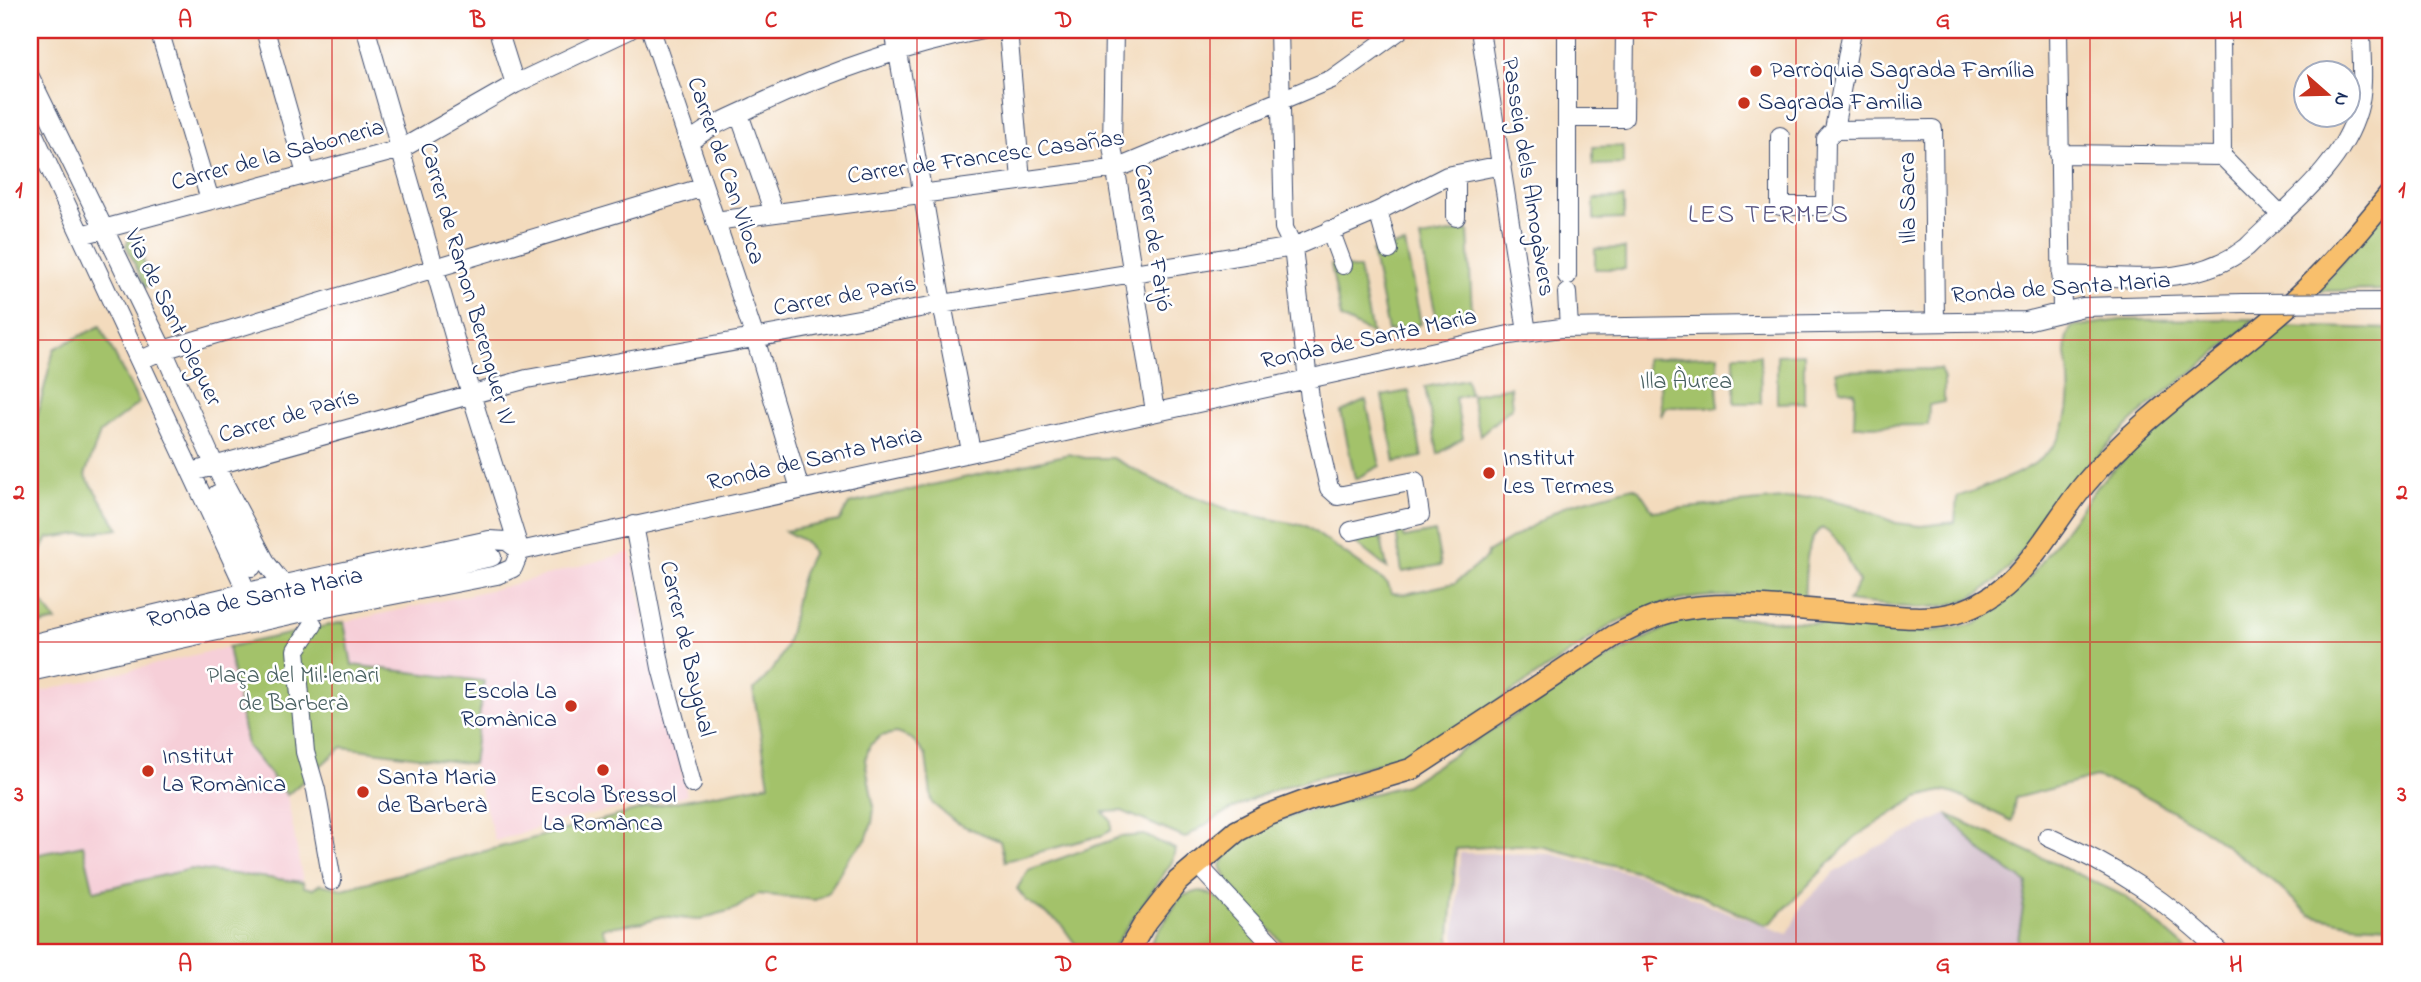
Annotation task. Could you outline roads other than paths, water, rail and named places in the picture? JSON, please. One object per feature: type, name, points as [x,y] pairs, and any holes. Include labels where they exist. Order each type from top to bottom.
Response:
[{"type":"main road","points":[[1128,952],[1166,895],[1196,863],[1237,831],[1268,814],[1412,769],[1614,636],[1664,614],[1712,607],[1916,617],[1969,609],[1990,598],[2020,572],[2084,485],[2113,454],[2198,378],[2288,306],[2348,245],[2391,193]]},
{"type":"street","points":[[159,30],[210,200]]},
{"type":"street","points":[[265,30],[306,174]]},
{"type":"street","name":"Carrer de Ramon Berenguer IV","points":[[366,30],[434,269],[520,551]]},
{"type":"street","points":[[498,30],[515,84]]},
{"type":"street","name":"Carrer de la Saboneria","points":[[92,232],[401,149],[515,84],[629,30]]},
{"type":"street","name":"Carrer de Can Viloca","points":[[651,30],[755,338],[800,489]]},
{"type":"street","points":[[894,30],[971,451]]},
{"type":"street","points":[[690,143],[739,114],[818,77],[922,43],[982,30]]},
{"type":"street","points":[[1008,30],[1021,180]]},
{"type":"street","name":"Carrer de Fatjó","points":[[1114,30],[1112,146],[1118,167],[1132,275],[1155,411]]},
{"type":"street","points":[[1279,30],[1284,228],[1293,247],[1311,408],[1329,488],[1338,496],[1415,481],[1420,515],[1352,531]]},
{"type":"street","name":"Carrer de Francesc Casañas","points":[[715,220],[1118,167],[1332,79],[1400,30]]},
{"type":"street","name":"Passeig dels Almogàvers","points":[[1480,30],[1527,332]]},
{"type":"street","points":[[1567,30],[1569,328]]},
{"type":"street","points":[[1567,118],[1624,118],[1625,30]]},
{"type":"street","points":[[1780,136],[1780,205],[1825,206],[1826,139],[1834,130],[1852,30]]},
{"type":"street","points":[[2058,30],[2062,312]]},
{"type":"street","points":[[2221,30],[2222,156]]},
{"type":"street","points":[[2061,275],[2192,274],[2231,259],[2334,160],[2349,135],[2359,108],[2361,30]]},
{"type":"street","name":"Via de Sant Oleguer","points":[[30,77],[92,232]]},
{"type":"street","name":"Via de Sant Oleguer","points":[[30,100],[252,567]]},
{"type":"street","points":[[739,114],[774,213]]},
{"type":"street","name":"Via de Sant Oleguer","points":[[30,126],[92,232]]},
{"type":"street","name":"Illa Sacra","points":[[1834,130],[1933,129],[1935,323]]},
{"type":"street","points":[[2059,154],[2222,156],[2280,214]]},
{"type":"street","name":"Carrer de París","points":[[203,468],[527,379],[942,304],[1293,247],[1456,174],[1502,165]]},
{"type":"street","points":[[1456,174],[1456,217]]},
{"type":"street","points":[[152,355],[704,187]]},
{"type":"street","points":[[1378,211],[1389,250]]},
{"type":"street","points":[[1330,230],[1343,265]]},
{"type":"street","name":"Ronda de Santa Maria","points":[[520,551],[1527,332],[1569,328],[2026,321],[2083,307],[2391,302]]},
{"type":"street","name":"Via de Sant Oleguer","points":[[203,468],[291,600]]},
{"type":"street","name":"Via de Sant Oleguer","points":[[203,468],[250,609]]},
{"type":"street","name":"Carrer de Baygual","points":[[634,525],[661,668],[692,784]]},
{"type":"street","name":"Ronda de Santa Maria","points":[[30,660],[291,600],[489,540],[507,541],[520,551]]},
{"type":"street","name":"Ronda de Santa Maria","points":[[30,644],[291,600],[498,575],[513,568],[520,551]]},
{"type":"street","points":[[291,600],[493,558]]},
{"type":"street","name":"Ronda de Santa Maria","points":[[30,672],[250,609]]},
{"type":"street","points":[[313,625],[296,650],[305,751],[316,790],[332,881]]},
{"type":"street","points":[[2048,837],[2099,860],[2141,885],[2170,906],[2220,952]]},
{"type":"street","points":[[1196,863],[1279,952]]},
{"type":"place","name":"Parròquia Sagrada Família","points":[[1756,71]]},
{"type":"place","name":"Sagrada Familia","points":[[1744,103]]},
{"type":"place","name":"Institut Les Termes","points":[[1489,473]]},
{"type":"place","name":"Escola La Romànica","points":[[571,706]]},
{"type":"place","name":"Escola Bressol La Romànca","points":[[603,770]]},
{"type":"place","name":"Institut La Romànica","points":[[148,771]]},
{"type":"place","name":"Santa Maria de Barberà","points":[[363,792]]},
{"type":"district","name":"LES TERMES","points":[[1769,216]]},
{"type":"park label","name":"Illa Àurea","points":[[1686,382]]},
{"type":"park label","name":"Plaça del Mil·lenari de Barberà","points":[[293,690]]}]
